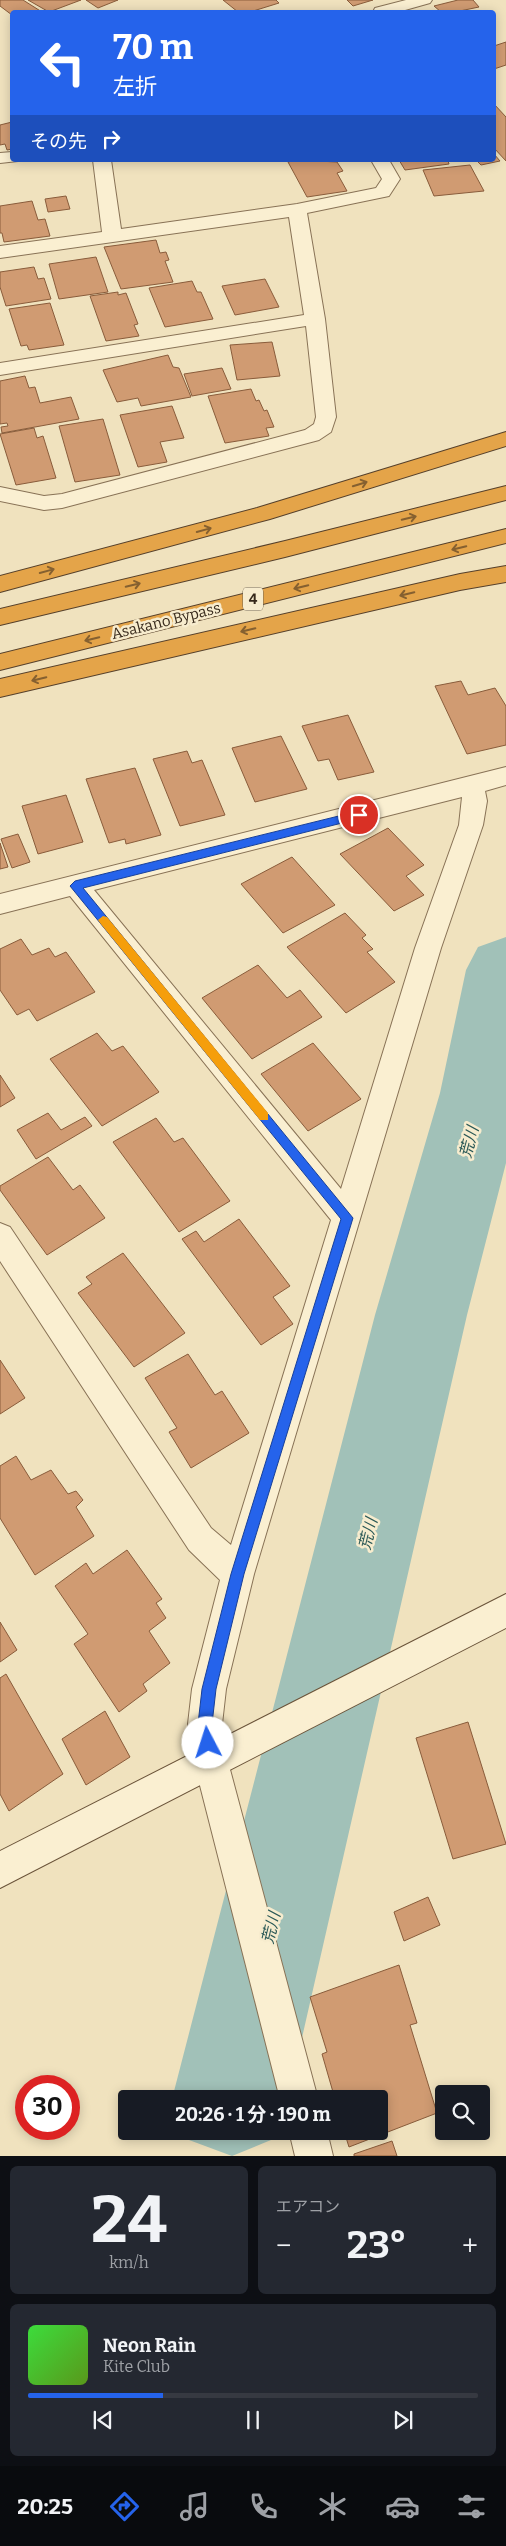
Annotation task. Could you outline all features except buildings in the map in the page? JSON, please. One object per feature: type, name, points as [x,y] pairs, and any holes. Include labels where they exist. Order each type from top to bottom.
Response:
[{"type":"highway","points":[[0,584],[262,514],[506,439]]},
{"type":"highway","points":[[0,616],[285,549],[506,493]]},
{"type":"highway","name":"Asakano Bypass","points":[[0,662],[506,536]]},
{"type":"highway","points":[[0,688],[431,589],[506,574]]},
{"type":"street","points":[[388,10],[424,0]]},
{"type":"street","points":[[102,162],[112,236]]},
{"type":"street","points":[[0,252],[297,210],[382,192],[391,179],[381,162]]},
{"type":"street","points":[[0,494],[44,503],[62,501],[312,435],[324,427],[326,417],[315,319],[297,210]]},
{"type":"street","points":[[0,369],[315,319]]},
{"type":"street","points":[[0,904],[506,776]]},
{"type":"street","points":[[297,2090],[211,1762],[205,1724],[209,1689],[238,1574],[428,948],[471,825],[475,801],[471,785]]},
{"type":"street","points":[[75,886],[347,1218]]},
{"type":"street","points":[[0,1236],[200,1539],[238,1574]]},
{"type":"street","points":[[0,1870],[506,1610]]},
{"type":"street","points":[[310,2140],[314,2156]]},
{"type":"waterway","name":"荒川","points":[[232,2090],[421,1315],[482,1093],[506,970]]},
{"type":"slow traffic","points":[[103,920],[264,1116]]},
{"type":"route","points":[[208,1743],[205,1724],[214,1663],[238,1574],[347,1218],[75,886],[359,815]]}]
